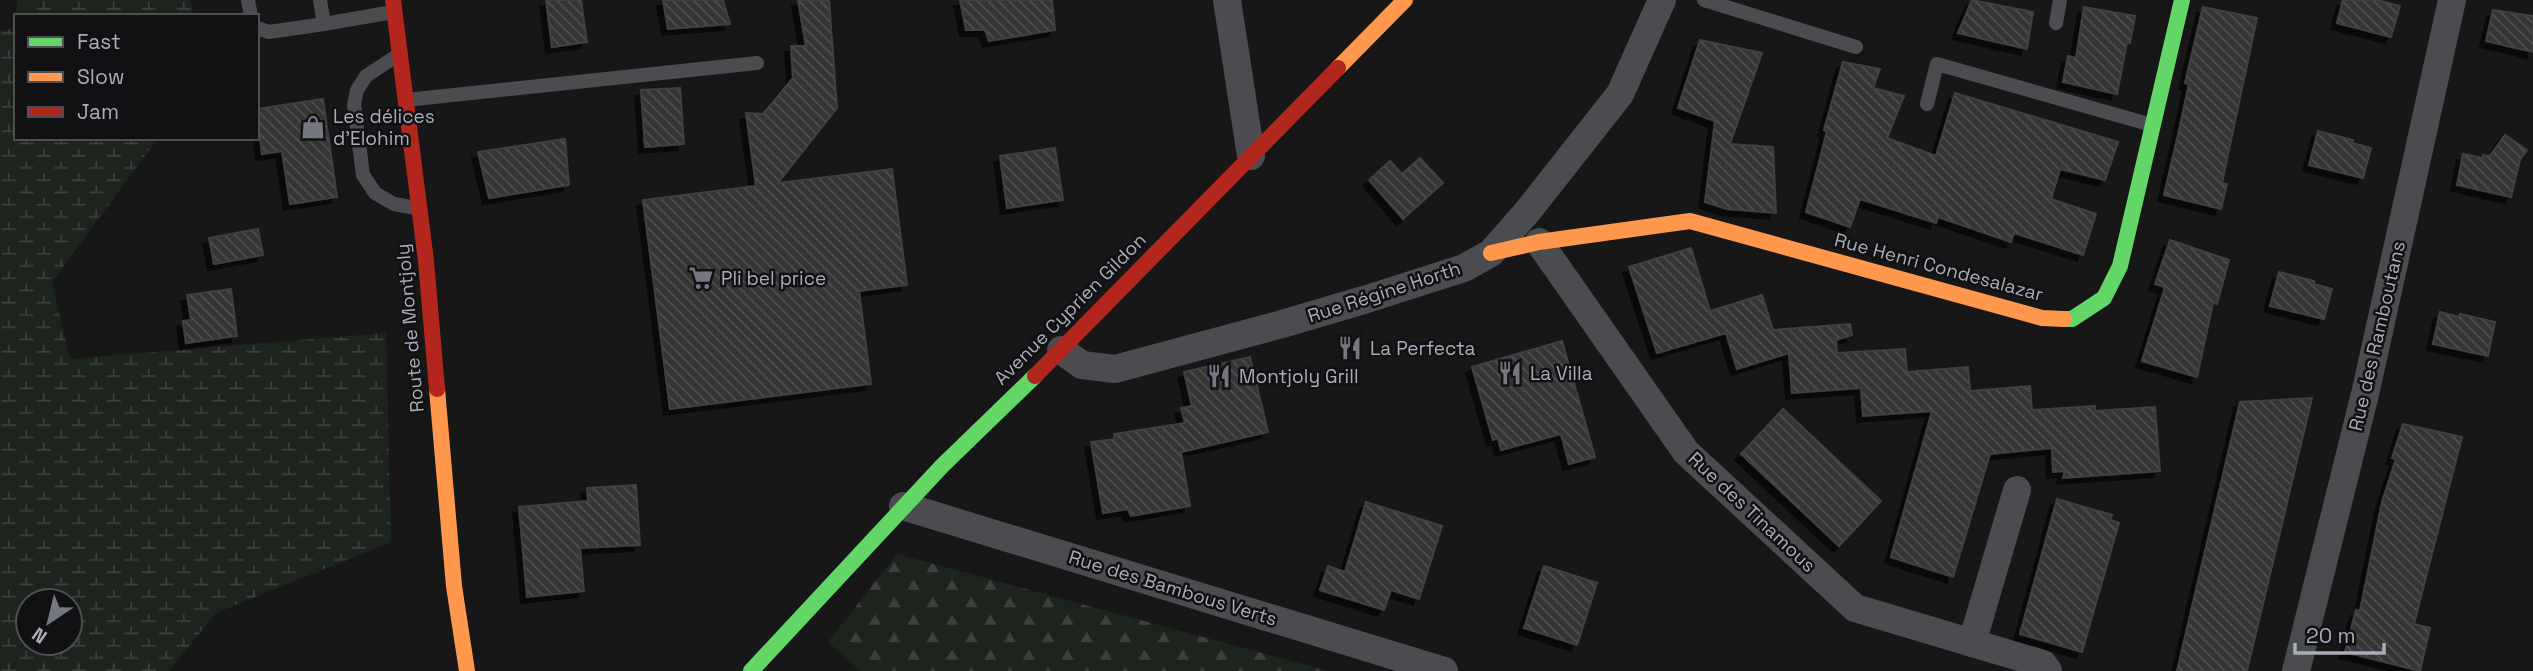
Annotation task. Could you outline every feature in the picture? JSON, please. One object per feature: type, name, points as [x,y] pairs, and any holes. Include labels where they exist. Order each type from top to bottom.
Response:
[{"type":"street","points":[[1227,0],[1251,156]]},
{"type":"street","name":"Avenue Cyprien Gildon","points":[[750,671],[903,506],[1061,350],[1405,0]]},
{"type":"street","name":"Rue Régine Horth","points":[[1061,350],[1082,365],[1115,369],[1367,299],[1464,268],[1491,253],[1527,212],[1620,94],[1662,0]]},
{"type":"street","name":"Rue Henri Condesalazar","points":[[1491,253],[1539,242],[1690,221],[2042,317],[2072,319],[2104,298],[2120,266],[2182,0]]},
{"type":"street","name":"Rue des Ramboutans","points":[[2296,671],[2366,390],[2452,0]]},
{"type":"street","name":"Route de Montjoly","points":[[394,6],[426,261],[454,586],[467,671]]},
{"type":"street","name":"Rue des Tinamous","points":[[1539,242],[1686,452],[1855,608],[2043,664],[2048,671]]},
{"type":"street","points":[[1972,643],[2017,491]]},
{"type":"street","name":"Rue des Bambous Verts","points":[[903,506],[1444,671]]},
{"type":"street","points":[[758,671],[769,651]]},
{"type":"street","name":"Route de Montjoly","points":[[466,653],[476,671]]},
{"type":"lane","points":[[320,0],[324,24]]},
{"type":"lane","points":[[1704,0],[1856,47]]},
{"type":"lane","points":[[2056,23],[2060,0]]},
{"type":"lane","points":[[259,29],[269,32],[324,24],[394,6]]},
{"type":"lane","points":[[400,54],[366,76],[357,90],[355,106],[363,176],[375,193],[394,204],[419,209]]},
{"type":"lane","points":[[405,101],[757,63]]},
{"type":"lane","points":[[1927,104],[1937,64],[2153,125]]},
{"type":"green space","points":[[18,0],[190,0],[194,14],[15,14]]},
{"type":"green space","points":[[14,19],[14,140],[157,140],[52,282],[70,359],[386,333],[391,542],[216,613],[169,671],[0,671],[0,31],[12,29]]},
{"type":"green space","points":[[897,554],[1328,671],[861,671],[828,642]]},
{"type":"building","points":[[546,0],[581,0],[587,42],[552,47]]},
{"type":"building","points":[[663,0],[723,0],[730,24],[668,29]]},
{"type":"building","points":[[798,0],[829,0],[837,108],[778,183],[892,169],[907,285],[859,291],[871,384],[670,409],[643,200],[756,186],[746,113],[763,114],[793,78],[791,46],[806,46]]},
{"type":"building","points":[[960,0],[1052,0],[1055,30],[989,41],[985,30],[966,30]]},
{"type":"building","points":[[1972,0],[2033,12],[2027,49],[1958,33]]},
{"type":"building","points":[[2343,0],[2377,0],[2400,6],[2391,37],[2337,23]]},
{"type":"building","points":[[2084,7],[2135,16],[2117,94],[2063,82],[2068,56],[2076,58]]},
{"type":"building","points":[[2203,7],[2257,18],[2222,183],[2227,184],[2221,209],[2164,195],[2189,84],[2185,83]]},
{"type":"building","points":[[2493,10],[2533,16],[2533,52],[2486,41]]},
{"type":"building","points":[[1700,40],[1762,53],[1730,144],[1773,147],[1776,213],[1727,209],[1705,202],[1715,121],[1678,108]]},
{"type":"building","points":[[1843,62],[1880,69],[1873,88],[1904,96],[1887,138],[1936,156],[1955,93],[2118,142],[2105,180],[2060,169],[2051,199],[2096,214],[2083,255],[2014,233],[2011,242],[1938,217],[1936,223],[1860,199],[1850,227],[1806,212],[1827,131],[1824,130]]},
{"type":"building","points":[[680,88],[684,144],[645,147],[641,90]]},
{"type":"building","points":[[323,99],[337,197],[290,204],[282,151],[262,154],[259,109]]},
{"type":"building","points":[[2318,131],[2353,140],[2352,143],[2371,148],[2363,178],[2309,165]]},
{"type":"building","points":[[2505,135],[2527,150],[2520,160],[2511,197],[2457,185],[2463,154],[2483,158],[2483,155],[2490,156]]},
{"type":"building","points":[[565,139],[569,185],[489,198],[478,152]]},
{"type":"building","points":[[1055,148],[1063,200],[1007,208],[1000,156]]},
{"type":"building","points":[[1420,158],[1443,183],[1403,219],[1369,180],[1390,161],[1402,174]]},
{"type":"building","points":[[258,229],[263,255],[214,264],[209,238]]},
{"type":"building","points":[[2170,240],[2229,260],[2217,304],[2213,303],[2197,377],[2142,361],[2165,287],[2155,284]]},
{"type":"building","points":[[1691,248],[1710,311],[1762,295],[1773,330],[1850,324],[1852,335],[1836,340],[1837,353],[1905,349],[1907,372],[1968,367],[1970,391],[2030,386],[2032,410],[2095,406],[2095,411],[2155,407],[2160,471],[2063,478],[2065,471],[2053,472],[2052,448],[1990,454],[1953,577],[1891,557],[1932,411],[1863,416],[1861,388],[1792,393],[1789,353],[1737,369],[1726,333],[1657,353],[1629,267]]},
{"type":"building","points":[[2279,272],[2314,281],[2314,284],[2332,289],[2324,319],[2270,306]]},
{"type":"building","points":[[231,289],[237,336],[186,343],[183,321],[191,320],[187,295]]},
{"type":"building","points":[[2440,312],[2495,322],[2488,356],[2433,344]]},
{"type":"building","points":[[1562,341],[1595,457],[1569,464],[1561,434],[1501,450],[1498,438],[1493,440],[1472,367]]},
{"type":"building","points":[[1250,357],[1268,432],[1181,452],[1190,506],[1131,516],[1128,509],[1103,513],[1091,442],[1115,439],[1114,434],[1185,423],[1181,408],[1192,406],[1184,372]]},
{"type":"building","points":[[2312,398],[2247,671],[2177,671],[2240,402]]},
{"type":"building","points":[[1783,409],[1881,501],[1839,546],[1741,454]]},
{"type":"building","points":[[2403,424],[2462,437],[2414,624],[2430,628],[2420,671],[2345,652],[2356,610],[2360,611],[2382,502],[2396,459],[2392,458]]},
{"type":"building","points":[[636,485],[640,545],[580,548],[584,591],[527,597],[519,507],[588,501],[587,488]]},
{"type":"building","points":[[2057,499],[2112,515],[2110,520],[2119,523],[2082,652],[2020,634]]},
{"type":"building","points":[[1366,502],[1442,526],[1419,599],[1391,590],[1384,610],[1320,590],[1328,566],[1345,572]]},
{"type":"building","points":[[1544,566],[1597,583],[1577,645],[1524,628]]},
{"type":"traffic: fast","points":[[2064,319],[2072,319],[2104,298],[2120,266],[2182,0]]},
{"type":"traffic: fast","points":[[751,671],[942,466],[1035,376]]},
{"type":"traffic: slow","points":[[1338,68],[1405,0]]},
{"type":"traffic: slow","points":[[1491,253],[1539,242],[1690,221],[2042,318],[2064,319]]},
{"type":"traffic: slow","points":[[437,389],[454,586],[467,671]]},
{"type":"traffic: jam","points":[[393,0],[426,261],[437,389]]},
{"type":"traffic: jam","points":[[1035,376],[1338,68]]},
{"type":"place","name":"Les délices d'Elohim","points":[[313,127]]},
{"type":"place","name":"Pli bel price","points":[[701,278]]},
{"type":"place","name":"La Perfecta","points":[[1350,348]]},
{"type":"place","name":"La Villa","points":[[1510,373]]},
{"type":"place","name":"Montjoly Grill","points":[[1219,376]]}]
